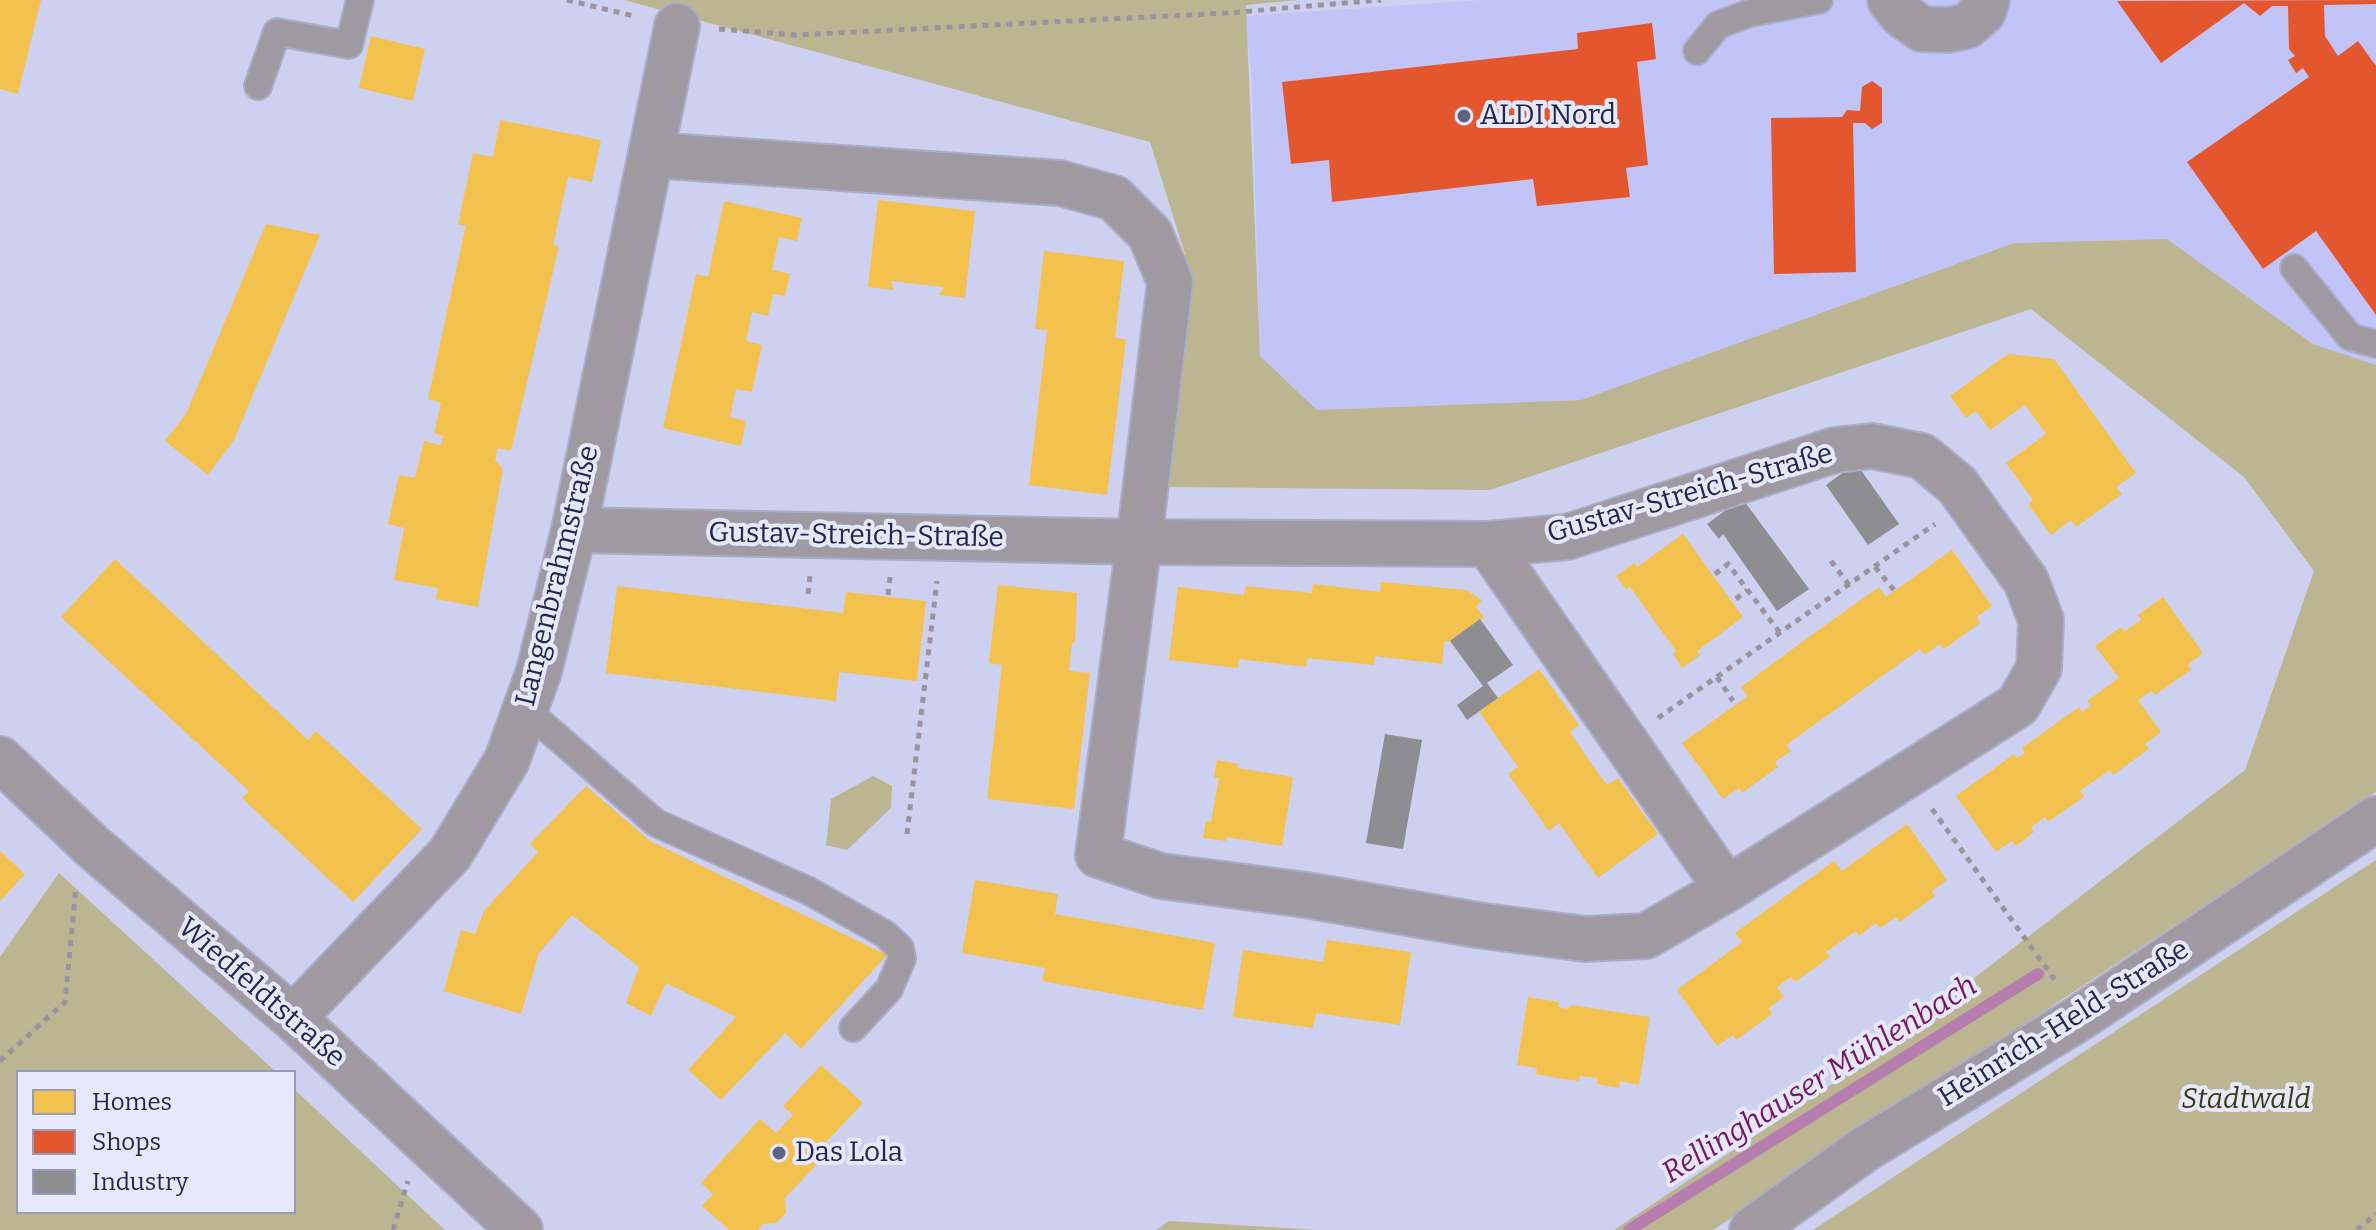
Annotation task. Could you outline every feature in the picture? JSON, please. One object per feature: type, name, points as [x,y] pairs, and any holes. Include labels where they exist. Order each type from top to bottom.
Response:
[{"type":"street","points":[[1890,0],[1902,15],[1922,29],[1948,30],[1967,26],[1983,12],[1987,0]]},
{"type":"street","name":"Langenbrahmstraße","points":[[293,1018],[450,854],[507,760],[539,671],[574,530],[677,26]]},
{"type":"street","points":[[652,155],[1060,183],[1114,198],[1150,234],[1170,282],[1139,542]]},
{"type":"street","name":"Gustav-Streich-Straße","points":[[574,530],[1139,542],[1488,544],[1567,537],[1835,450],[1860,447],[1922,456],[1957,485],[2026,581],[2041,620],[2039,668],[2018,705],[1727,889],[1646,936],[1585,939],[1161,876],[1098,855],[1139,542]]},
{"type":"street","points":[[1488,544],[1727,889]]},
{"type":"street","name":"Wiedfeldtstraße","points":[[0,759],[93,847],[293,1018],[520,1230]]},
{"type":"street","name":"Heinrich-Held-Straße","points":[[1752,1230],[1865,1149],[2081,1017],[2376,819]]},
{"type":"lane","points":[[258,86],[277,32],[349,45],[360,0]]},
{"type":"lane","points":[[1697,51],[1718,25],[1750,13],[1819,0]]},
{"type":"lane","points":[[2294,268],[2350,337],[2376,344]]},
{"type":"lane","points":[[525,709],[656,823],[809,891],[885,934],[900,948],[902,959],[889,989],[853,1028]]},
{"type":"path","points":[[567,0],[677,26],[796,35],[1227,13],[1381,0]]},
{"type":"path","points":[[1624,741],[1969,501]]},
{"type":"path","points":[[907,834],[942,538]]},
{"type":"path","points":[[1831,561],[1849,585]]},
{"type":"path","points":[[1715,574],[1728,564],[1780,633]]},
{"type":"path","points":[[1875,567],[1894,590]]},
{"type":"path","points":[[1736,599],[1747,590]]},
{"type":"path","points":[[1717,677],[1733,701]]},
{"type":"path","points":[[1907,774],[2081,1017]]},
{"type":"path","points":[[0,1061],[65,1002],[76,881],[93,847]]},
{"type":"path","points":[[2357,1230],[2376,1214]]},
{"type":"shaded area","points":[[1481,0],[2376,0],[2376,365],[2313,344],[2167,239],[2014,243],[1581,400],[1317,410],[1260,356],[1252,78],[1245,16]]},
{"type":"green space","points":[[624,0],[1298,0],[1246,5],[1260,356],[1317,410],[1581,400],[2014,243],[2167,239],[2313,344],[2376,365],[2376,792],[1713,1230],[1614,1230],[1865,1062],[2245,770],[2314,571],[2244,477],[2031,309],[1490,490],[1162,487],[1185,254],[1150,142]]},
{"type":"green space","points":[[873,776],[892,786],[891,808],[847,850],[826,845],[831,799]]},
{"type":"green space","name":"Stadtwald","points":[[2376,860],[2376,1230],[1813,1230],[2304,907]]},
{"type":"green space","points":[[59,873],[274,1070],[16,1070],[16,1214],[296,1214],[296,1091],[445,1230],[0,1230],[0,957]]},
{"type":"green space","points":[[1169,1221],[1319,1230],[1156,1230]]},
{"type":"building: Homes","points":[[0,0],[41,0],[18,94],[0,89]]},
{"type":"building: Homes","points":[[371,36],[425,49],[413,101],[359,88]]},
{"type":"building: Homes","points":[[500,120],[601,140],[592,182],[568,177],[553,245],[559,246],[511,451],[498,448],[495,460],[503,469],[478,607],[436,599],[438,588],[394,580],[404,528],[388,524],[399,475],[415,478],[424,441],[441,445],[443,436],[434,433],[441,403],[428,399],[466,225],[458,225],[473,153],[493,157]]},
{"type":"building: Homes","points":[[878,200],[975,211],[965,298],[939,295],[944,287],[891,281],[894,290],[868,287]]},
{"type":"building: Homes","points":[[724,201],[802,218],[797,241],[779,237],[772,270],[790,274],[785,296],[773,294],[768,316],[752,312],[746,341],[762,345],[752,392],[736,389],[730,417],[746,421],[741,446],[663,428],[696,274],[708,277]]},
{"type":"building: Homes","points":[[266,224],[320,235],[234,440],[208,475],[165,441],[186,414]]},
{"type":"building: Homes","points":[[1044,251],[1124,261],[1115,338],[1126,339],[1107,495],[1029,485],[1047,330],[1035,329]]},
{"type":"building: Homes","points":[[2008,354],[2054,359],[2136,473],[2116,487],[2122,494],[2076,527],[2071,520],[2051,535],[2028,504],[2033,500],[2006,463],[2046,434],[2025,405],[1990,430],[1976,411],[1966,418],[1950,396]]},
{"type":"building: Homes","points":[[1683,534],[1743,617],[1697,651],[1700,655],[1682,668],[1673,654],[1676,651],[1630,587],[1626,589],[1616,576],[1634,563],[1637,567]]},
{"type":"building: Homes","points":[[1952,550],[1992,606],[1977,617],[1980,623],[1944,649],[1940,644],[1925,655],[1920,649],[1786,745],[1791,751],[1775,762],[1778,767],[1742,793],[1739,788],[1723,799],[1682,743],[1748,696],[1741,687],[1824,626],[1879,587],[1886,597]]},
{"type":"building: Homes","points":[[115,559],[308,740],[316,731],[422,829],[353,902],[242,798],[249,791],[61,617]]},
{"type":"building: Homes","points":[[1381,582],[1466,590],[1482,600],[1476,607],[1484,617],[1444,642],[1442,664],[1375,656],[1374,665],[1307,658],[1306,667],[1239,659],[1238,668],[1169,660],[1178,587],[1244,595],[1246,586],[1312,593],[1313,584],[1380,592]]},
{"type":"building: Homes","points":[[998,585],[1077,593],[1075,643],[1072,643],[1069,671],[1090,673],[1074,809],[987,799],[1002,665],[989,663]]},
{"type":"building: Homes","points":[[617,586],[843,613],[846,592],[926,601],[917,681],[839,672],[836,701],[606,673]]},
{"type":"building: Homes","points":[[2163,597],[2203,653],[2188,665],[2191,670],[2155,695],[2152,691],[2138,700],[2161,732],[2145,744],[2149,749],[2113,775],[2110,770],[2080,791],[2084,797],[2048,822],[2045,817],[2031,827],[2034,832],[2016,846],[2012,841],[1996,852],[1956,796],[2014,754],[2017,758],[2025,753],[2022,748],[2079,707],[2082,712],[2091,706],[2087,701],[2119,678],[2095,646],[2121,627],[2124,632],[2141,620],[2138,615]]},
{"type":"building: Homes","points":[[1539,669],[1579,725],[1570,732],[1588,759],[1607,785],[1618,778],[1658,834],[1598,878],[1559,823],[1549,831],[1508,774],[1518,767],[1479,712]]},
{"type":"building: Homes","points":[[1217,760],[1238,764],[1237,768],[1293,777],[1282,846],[1226,837],[1226,841],[1203,838],[1206,821],[1211,822],[1219,778],[1214,777]]},
{"type":"building: Homes","points":[[586,786],[650,841],[887,955],[801,1049],[785,1033],[721,1100],[688,1070],[736,1017],[666,983],[651,1016],[626,1003],[639,967],[572,915],[539,953],[521,1014],[444,991],[461,930],[475,934],[484,911],[538,852],[530,844]]},
{"type":"building: Homes","points":[[1907,824],[1947,880],[1932,891],[1935,896],[1900,922],[1896,917],[1880,928],[1876,923],[1859,936],[1856,931],[1826,952],[1830,957],[1812,970],[1795,982],[1791,977],[1777,987],[1784,997],[1769,1008],[1772,1014],[1736,1040],[1733,1035],[1717,1046],[1677,990],[1742,942],[1735,933],[1834,861],[1842,871]]},
{"type":"building: Homes","points":[[0,851],[25,874],[0,901]]},
{"type":"building: Homes","points":[[975,880],[1058,894],[1055,914],[1215,943],[1203,1010],[1042,981],[1045,968],[962,953]]},
{"type":"building: Homes","points":[[1327,940],[1411,952],[1400,1025],[1316,1013],[1313,1028],[1233,1017],[1243,950],[1323,962]]},
{"type":"building: Homes","points":[[1528,997],[1559,1002],[1558,1007],[1568,1009],[1571,1005],[1650,1017],[1639,1085],[1620,1081],[1619,1088],[1597,1084],[1597,1078],[1580,1076],[1579,1081],[1557,1078],[1536,1074],[1537,1068],[1517,1065]]},
{"type":"building: Homes","points":[[821,1065],[863,1103],[813,1156],[819,1162],[785,1198],[786,1213],[776,1223],[763,1224],[758,1230],[729,1230],[702,1206],[713,1194],[701,1183],[760,1119],[776,1133],[793,1115],[783,1106]]},
{"type":"building: Shops","points":[[2376,0],[2376,4],[2324,5],[2325,36],[2338,56],[2358,41],[2376,66],[2376,315],[2316,231],[2263,269],[2187,162],[2309,77],[2303,68],[2296,73],[2288,60],[2295,56],[2289,49],[2288,6],[2272,6],[2260,16],[2244,3],[2161,63],[2117,1]]},
{"type":"building: Shops","name":"ALDI Nord","points":[[1652,23],[1656,59],[1637,62],[1648,165],[1626,168],[1630,197],[1537,206],[1533,179],[1332,202],[1329,160],[1291,164],[1282,82],[1578,49],[1577,33]]},
{"type":"building: Shops","points":[[1872,81],[1882,88],[1882,123],[1872,129],[1865,123],[1853,123],[1856,272],[1774,274],[1771,118],[1842,117],[1847,110],[1860,111],[1862,87]]},
{"type":"building: Industry","points":[[1856,463],[1899,524],[1868,545],[1826,485]]},
{"type":"building: Industry","points":[[1742,498],[1809,589],[1777,611],[1723,534],[1719,539],[1707,524]]},
{"type":"building: Industry","points":[[1480,619],[1513,665],[1487,683],[1498,698],[1467,720],[1457,705],[1483,686],[1450,641]]},
{"type":"building: Industry","points":[[1385,734],[1422,740],[1403,849],[1366,843]]},
{"type":"waterway","name":"Rellinghauser Mühlenbach","points":[[1629,1230],[2038,974]]},
{"type":"place","name":"ALDI Nord","points":[[1464,116]]},
{"type":"place","name":"Das Lola","points":[[779,1153]]}]
